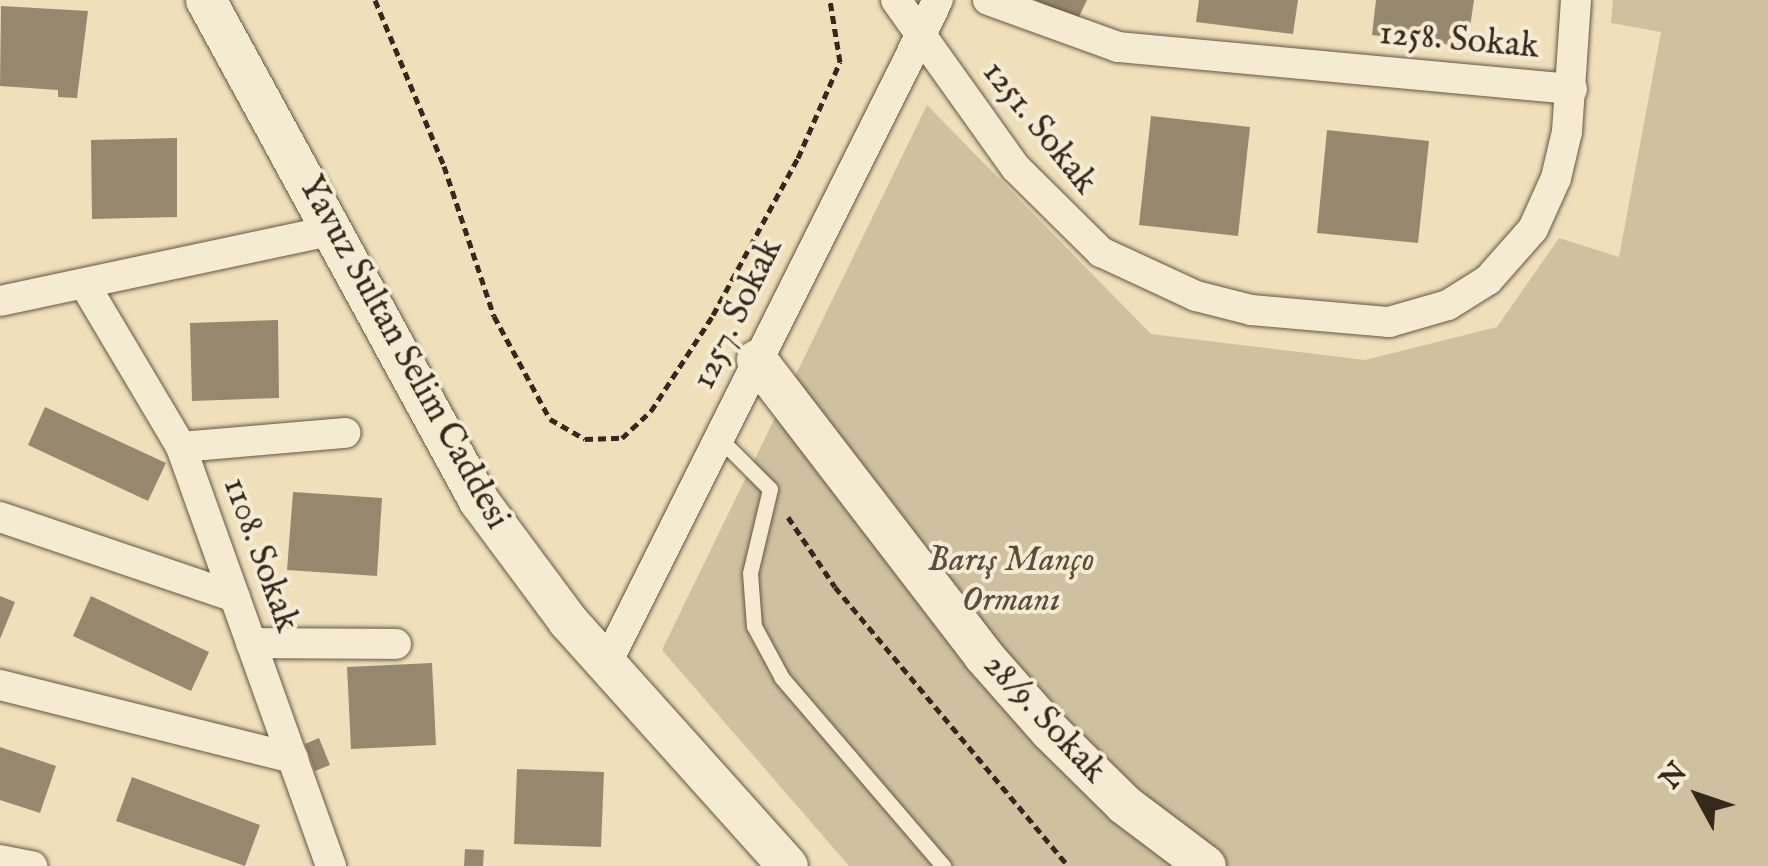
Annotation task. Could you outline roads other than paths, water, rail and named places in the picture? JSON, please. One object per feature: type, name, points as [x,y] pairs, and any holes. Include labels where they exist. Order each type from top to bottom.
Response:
[{"type":"street","name":"Yavuz Sultan Selim Caddesi","points":[[206,0],[479,501],[606,663],[788,866]]},
{"type":"street","name":"1251. Sokak","points":[[896,0],[1016,168],[1101,252],[1196,296],[1251,310],[1348,322],[1389,322],[1448,305],[1488,280],[1532,230],[1556,178],[1572,89],[1576,0]]},
{"type":"street","name":"1257. Sokak","points":[[606,663],[938,0]]},
{"type":"street","name":"1258. Sokak","points":[[988,0],[1118,47],[1572,89]]},
{"type":"street","points":[[0,300],[85,286],[334,230]]},
{"type":"street","name":"1108. Sokak","points":[[85,286],[181,447],[331,866]]},
{"type":"street","name":"28/9. Sokak","points":[[757,360],[1038,718],[1126,805],[1206,866]]},
{"type":"street","points":[[181,447],[344,433]]},
{"type":"street","points":[[0,518],[235,596]]},
{"type":"street","points":[[251,643],[396,644]]},
{"type":"street","points":[[0,685],[293,758]]},
{"type":"street","points":[[0,860],[32,866]]},
{"type":"lane","points":[[719,438],[770,489],[750,574],[754,626],[782,678],[943,866]]},
{"type":"park label","name":"Barış Manço Ormanı","points":[[1011,581]]}]
